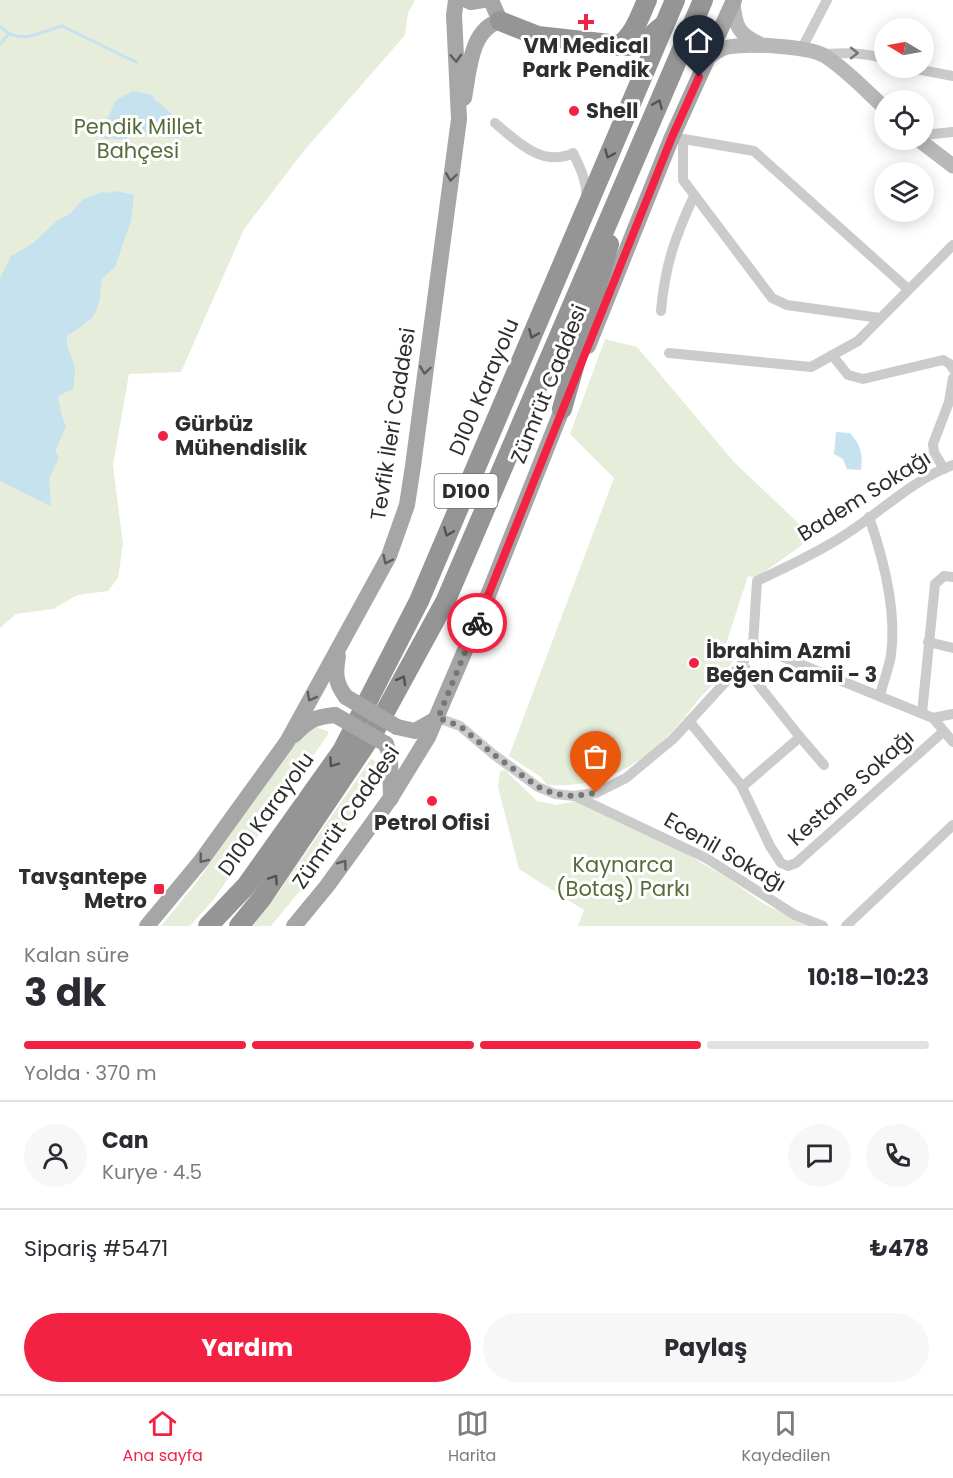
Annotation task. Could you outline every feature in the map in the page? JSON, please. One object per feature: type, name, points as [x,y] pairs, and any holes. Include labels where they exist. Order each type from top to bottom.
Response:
[{"type":"highway","points":[[618,46],[628,39],[647,0]]},
{"type":"highway","name":"D100 Karayolu","points":[[208,926],[246,886],[342,751],[419,601],[675,0]]},
{"type":"highway","name":"D100 Karayolu","points":[[239,926],[262,898],[374,732],[446,600],[703,0]]},
{"type":"highway","points":[[500,21],[538,36],[618,46],[643,43],[665,23]]},
{"type":"highway","points":[[562,409],[635,157]]},
{"type":"main road","name":"Tevfik İleri Caddesi","points":[[147,926],[201,861],[287,742],[389,556],[406,505],[459,119],[454,15],[456,0]]},
{"type":"main road","points":[[467,0],[471,3],[483,0]]},
{"type":"main road","points":[[459,119],[475,45],[485,28],[500,21],[491,0]]},
{"type":"main road","name":"Zümrüt Caddesi","points":[[294,926],[327,886],[390,799],[438,718],[562,409],[733,1]]},
{"type":"main road","points":[[340,646],[335,674],[339,689],[346,698],[397,727],[415,731],[438,718]]},
{"type":"main road","points":[[287,742],[306,723],[318,717],[335,715],[386,744],[390,756],[390,799]]},
{"type":"street","points":[[801,50],[826,0]]},
{"type":"street","points":[[733,1],[735,20],[743,35],[763,46]]},
{"type":"street","points":[[708,58],[727,47],[763,46],[823,54],[857,53],[874,55]]},
{"type":"street","points":[[823,54],[874,98]]},
{"type":"street","points":[[934,72],[953,76]]},
{"type":"street","points":[[495,123],[526,149],[543,156],[566,157],[573,153],[586,182],[587,207]]},
{"type":"street","points":[[934,134],[953,132]]},
{"type":"street","points":[[880,318],[787,305],[772,298],[683,180],[677,138],[754,151],[908,289]]},
{"type":"street","points":[[932,150],[953,166]]},
{"type":"street","points":[[661,311],[664,279],[671,250],[694,196]]},
{"type":"street","points":[[669,353],[811,367],[858,341],[953,245]]},
{"type":"street","points":[[832,355],[848,375],[863,379],[943,360],[953,369]]},
{"type":"street","points":[[948,467],[934,452],[933,444],[949,402],[953,378]]},
{"type":"street","name":"Badem Sokağı","points":[[753,645],[757,581],[840,538],[912,486],[948,467]]},
{"type":"street","points":[[868,517],[875,535],[891,602],[891,657],[880,696]]},
{"type":"street","points":[[922,713],[935,584],[944,576],[953,577]]},
{"type":"street","points":[[928,642],[953,648]]},
{"type":"street","points":[[438,718],[460,726],[538,787],[555,794],[574,796],[596,793],[626,778],[673,739],[742,664],[753,645],[933,718],[953,742]]},
{"type":"street","points":[[742,664],[824,765]]},
{"type":"street","points":[[933,718],[953,714]]},
{"type":"street","points":[[689,721],[742,787],[800,737]]},
{"type":"street","name":"Kestane Sokağı","points":[[742,787],[770,846],[781,863],[788,866],[796,864],[944,731]]},
{"type":"street","name":"Ecenil Sokağı","points":[[574,796],[706,858],[779,906],[824,926]]},
{"type":"street","points":[[846,926],[953,825]]},
{"type":"green space","name":"Pendik Millet Bahçesi","points":[[0,0],[415,0],[408,13],[405,35],[303,152],[244,229],[181,372],[129,374],[113,465],[123,544],[118,578],[108,591],[78,595],[53,609],[16,614],[0,628]]},
{"type":"green space","points":[[605,339],[637,347],[734,462],[813,537],[756,578],[748,576],[725,647],[739,654],[666,738],[636,762],[604,778],[586,783],[547,785],[541,777],[509,756],[614,478],[570,434]]},
{"type":"green space","points":[[313,726],[329,733],[214,899],[190,926],[161,926],[196,883],[298,737]]},
{"type":"green space","points":[[371,759],[378,763],[379,776],[317,870],[271,926],[251,926],[278,893]]},
{"type":"green space","name":"Kaynarca (Botaş) Parkı","points":[[505,770],[537,801],[556,805],[576,801],[673,846],[729,879],[764,904],[813,926],[578,926],[584,910],[519,869],[498,787],[500,771]]},
{"type":"water","points":[[133,91],[153,95],[154,99],[178,119],[179,138],[127,134],[127,139],[121,140],[105,139],[100,134],[101,129],[107,125],[106,117],[108,118],[116,100]]},
{"type":"water","points":[[115,191],[134,195],[131,221],[115,267],[102,279],[95,314],[67,336],[75,376],[73,389],[58,396],[66,427],[55,451],[59,458],[49,479],[51,506],[0,481],[0,279],[11,256],[32,244],[57,221],[71,213],[83,199],[103,192]]},
{"type":"water","points":[[836,432],[850,433],[857,442],[862,459],[861,470],[847,469],[843,459],[834,454]]},
{"type":"waterway","points":[[0,26],[7,32],[22,37],[62,26],[136,62]]},
{"type":"waterway","points":[[0,44],[8,35]]},
{"type":"way so far","points":[[477,623],[438,718],[460,726],[538,787],[555,794],[574,796],[596,793]]},
{"type":"place","name":"VM Medical Park Pendik","points":[[586,22]]},
{"type":"place","name":"Shell","points":[[574,111]]},
{"type":"place","name":"Gürbüz Mühendislik","points":[[163,436]]},
{"type":"place","name":"İbrahim Azmi Beğen Camii - 3","points":[[694,663]]},
{"type":"place","name":"Petrol Ofisi","points":[[432,801]]},
{"type":"place","name":"Tavşantepe Metro","points":[[159,889]]},
{"type":"route","points":[[477,623],[672,137],[699,77]]}]
